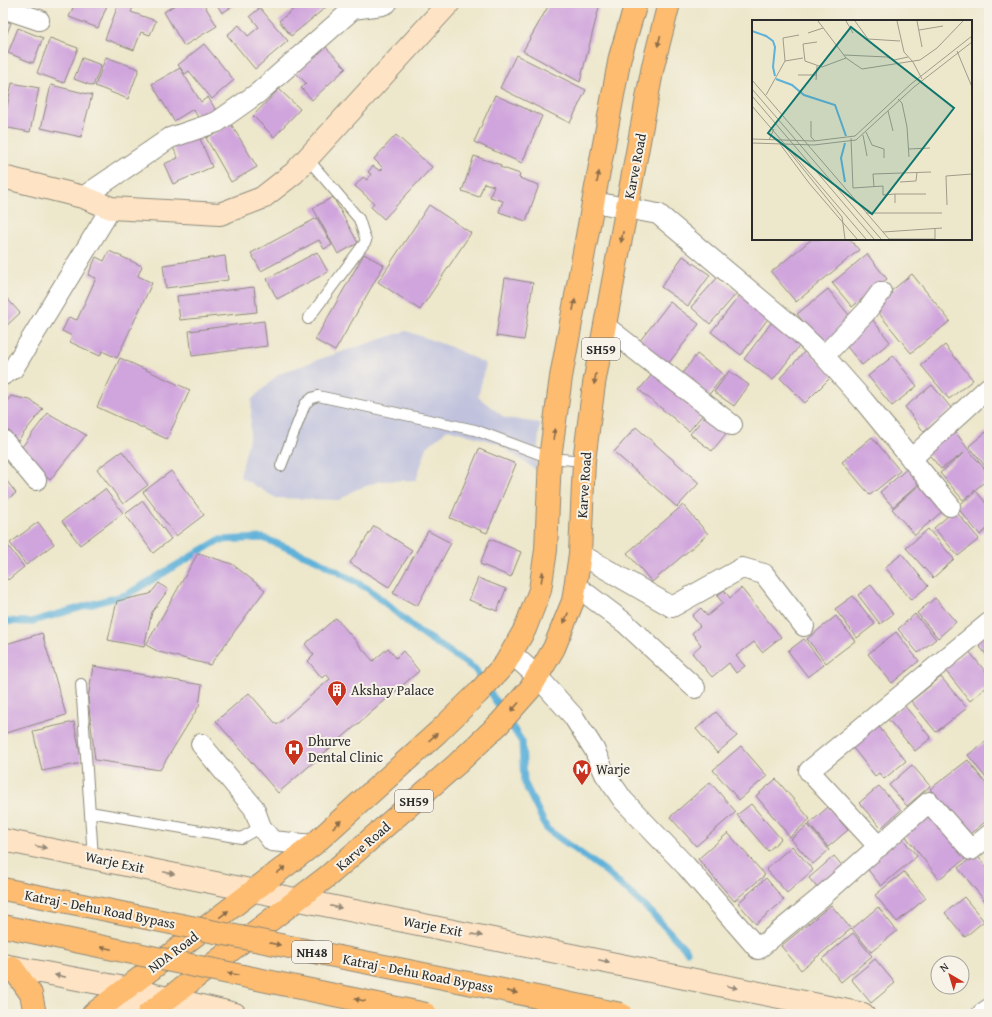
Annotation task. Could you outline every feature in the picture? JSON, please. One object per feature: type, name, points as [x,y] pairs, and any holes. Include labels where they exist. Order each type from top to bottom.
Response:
[{"type":"main road","name":"SH59","points":[[254,891],[310,847],[478,694],[508,658],[525,629],[540,590],[546,550],[550,458],[561,377],[620,57],[636,3]]},
{"type":"main road","name":"Karve Road","points":[[298,899],[328,876],[457,764],[499,724],[534,683],[554,648],[573,601],[580,554],[584,461],[594,384],[653,66],[669,3]]},
{"type":"main road","name":"Katraj - Dehu Road Bypass","points":[[3,889],[621,1014]]},
{"type":"main road","name":"NDA Road","points":[[106,1005],[254,891]]},
{"type":"main road","name":"SH59","points":[[148,1014],[166,998],[298,899]]},
{"type":"main road","points":[[3,926],[426,1014]]},
{"type":"main road","points":[[7,966],[31,994],[35,1014]]},
{"type":"street","points":[[83,197],[170,138],[217,122],[223,118],[258,93],[353,9],[387,3]]},
{"type":"street","points":[[3,177],[83,197],[111,208],[220,214],[262,198],[294,173],[449,3]]},
{"type":"street","points":[[3,8],[39,20]]},
{"type":"street","points":[[594,202],[658,214],[800,332],[824,356],[912,458],[950,506]]},
{"type":"street","points":[[3,375],[13,369],[111,208]]},
{"type":"street","points":[[824,356],[866,312],[881,292]]},
{"type":"street","points":[[605,326],[732,425]]},
{"type":"street","points":[[912,458],[989,387]]},
{"type":"street","points":[[5,447],[36,480]]},
{"type":"street","points":[[580,554],[672,607],[742,568],[764,574],[804,626]]},
{"type":"street","points":[[575,585],[625,623],[695,688]]},
{"type":"street","points":[[879,847],[809,771],[989,623]]},
{"type":"street","points":[[508,658],[534,683],[573,716],[594,748],[605,774],[623,800],[686,866],[758,949],[879,847],[929,802],[971,850],[989,834]]},
{"type":"street","points":[[201,744],[254,808],[261,827],[272,840],[310,847]]},
{"type":"street","name":"Warje Exit","points":[[3,840],[94,857],[254,891],[863,1014]]},
{"type":"street","points":[[7,966],[106,1005],[139,1014]]},
{"type":"street","points":[[106,1005],[166,998],[235,1014]]},
{"type":"street","points":[[982,1014],[989,1009]]},
{"type":"lane","points":[[307,158],[359,219],[366,241],[308,319]]},
{"type":"lane","points":[[281,466],[305,404],[312,398],[318,396],[474,430],[550,458],[584,461]]},
{"type":"lane","points":[[81,684],[94,857]]},
{"type":"lane","points":[[90,812],[241,838],[261,827]]},
{"type":"shaded area","points":[[406,331],[451,347],[486,364],[478,397],[505,418],[540,423],[536,470],[497,443],[448,429],[427,447],[416,480],[380,481],[355,490],[339,500],[276,498],[240,477],[250,434],[252,399],[279,374]]},
{"type":"building","points":[[75,3],[108,3],[98,28],[69,17]]},
{"type":"building","points":[[119,3],[134,5],[131,12],[156,21],[150,35],[141,32],[134,50],[105,39]]},
{"type":"building","points":[[178,3],[203,3],[217,26],[184,46],[164,12]]},
{"type":"building","points":[[216,3],[238,3],[222,13]]},
{"type":"building","points":[[301,3],[331,3],[291,36],[279,21]]},
{"type":"building","points":[[550,3],[600,3],[580,82],[523,51]]},
{"type":"building","points":[[260,8],[288,41],[255,69],[227,35],[239,25],[248,36],[259,27],[250,16]]},
{"type":"building","points":[[3,20],[11,23],[3,44]]},
{"type":"building","points":[[18,28],[43,38],[33,63],[8,53]]},
{"type":"building","points":[[50,38],[78,48],[64,83],[37,73]]},
{"type":"building","points":[[322,43],[346,68],[312,100],[301,88],[306,83],[296,73],[311,59]]},
{"type":"building","points":[[204,44],[234,80],[212,99],[189,71],[185,74],[178,65]]},
{"type":"building","points":[[516,55],[586,90],[570,123],[500,88]]},
{"type":"building","points":[[106,57],[139,69],[128,99],[95,86]]},
{"type":"building","points":[[82,58],[101,65],[93,86],[74,79]]},
{"type":"building","points":[[180,68],[201,102],[208,97],[217,112],[201,122],[193,109],[174,121],[152,84]]},
{"type":"building","points":[[12,83],[39,88],[30,132],[3,127]]},
{"type":"building","points":[[51,85],[92,95],[81,137],[41,128]]},
{"type":"building","points":[[279,89],[300,109],[274,137],[253,116]]},
{"type":"building","points":[[495,95],[542,116],[522,163],[474,142]]},
{"type":"building","points":[[231,124],[257,167],[231,182],[206,138]]},
{"type":"building","points":[[198,134],[212,167],[173,184],[164,164],[178,158],[172,145]]},
{"type":"building","points":[[396,135],[432,167],[384,219],[371,207],[374,203],[355,186],[363,177],[367,180],[371,174],[368,172],[373,166],[380,171],[383,168],[374,159]]},
{"type":"building","points":[[474,156],[501,165],[500,167],[520,174],[519,178],[539,185],[526,221],[499,212],[503,201],[490,197],[494,186],[484,183],[479,197],[462,191]]},
{"type":"building","points":[[333,197],[358,243],[338,254],[313,208]]},
{"type":"building","points":[[429,205],[471,233],[420,310],[378,282]]},
{"type":"building","points":[[317,218],[332,245],[324,249],[319,240],[261,271],[251,253]]},
{"type":"building","points":[[811,240],[851,240],[859,250],[796,302],[771,272]]},
{"type":"building","points":[[109,251],[142,266],[138,276],[152,283],[117,358],[102,351],[100,356],[70,342],[72,336],[62,331],[69,317],[77,320],[96,278],[88,275],[96,257],[104,261]]},
{"type":"building","points":[[317,252],[328,272],[277,299],[267,279]]},
{"type":"building","points":[[364,254],[384,265],[335,351],[315,340]]},
{"type":"building","points":[[867,254],[887,279],[852,307],[832,283]]},
{"type":"building","points":[[225,256],[228,280],[166,288],[163,265]]},
{"type":"building","points":[[683,256],[710,275],[688,306],[661,287]]},
{"type":"building","points":[[912,274],[950,321],[911,353],[873,306]]},
{"type":"building","points":[[718,277],[737,293],[710,324],[691,307]]},
{"type":"building","points":[[505,278],[533,283],[524,340],[496,336]]},
{"type":"building","points":[[254,287],[257,312],[180,320],[177,296]]},
{"type":"building","points":[[828,289],[853,320],[822,345],[797,314]]},
{"type":"building","points":[[3,294],[20,313],[3,329]]},
{"type":"building","points":[[741,294],[770,316],[741,355],[711,332]]},
{"type":"building","points":[[670,302],[699,324],[668,364],[639,342]]},
{"type":"building","points":[[774,319],[803,341],[773,380],[744,359]]},
{"type":"building","points":[[872,319],[890,342],[862,365],[843,342]]},
{"type":"building","points":[[264,321],[267,346],[192,356],[189,331]]},
{"type":"building","points":[[945,345],[973,380],[949,399],[921,365]]},
{"type":"building","points":[[807,349],[833,375],[805,403],[780,378]]},
{"type":"building","points":[[697,354],[724,375],[708,396],[681,375]]},
{"type":"building","points":[[893,356],[917,386],[892,406],[868,376]]},
{"type":"building","points":[[120,358],[190,390],[167,439],[97,407]]},
{"type":"building","points":[[729,371],[749,385],[734,406],[714,392]]},
{"type":"building","points":[[654,372],[704,413],[689,431],[639,390]]},
{"type":"building","points":[[932,385],[952,409],[924,432],[905,407]]},
{"type":"building","points":[[11,396],[30,400],[43,409],[16,443],[3,431],[3,406]]},
{"type":"building","points":[[48,413],[86,435],[50,480],[18,452]]},
{"type":"building","points":[[707,414],[728,431],[712,451],[690,434]]},
{"type":"building","points":[[636,427],[699,483],[677,507],[614,452]]},
{"type":"building","points":[[954,430],[989,474],[989,478],[963,500],[940,473],[964,453],[941,469],[926,451]]},
{"type":"building","points":[[986,432],[989,435],[989,471],[969,446]]},
{"type":"building","points":[[872,437],[900,471],[870,495],[842,462]]},
{"type":"building","points":[[479,449],[516,464],[487,533],[450,518]]},
{"type":"building","points":[[122,451],[148,485],[123,504],[97,469]]},
{"type":"building","points":[[908,468],[921,482],[893,507],[880,492]]},
{"type":"building","points":[[171,471],[204,515],[176,536],[143,492]]},
{"type":"building","points":[[3,476],[16,493],[3,502]]},
{"type":"building","points":[[924,481],[947,507],[915,535],[892,509]]},
{"type":"building","points":[[105,489],[123,513],[80,545],[62,521]]},
{"type":"building","points":[[976,491],[989,507],[989,527],[980,535],[957,507]]},
{"type":"building","points":[[143,501],[171,539],[153,553],[125,514]]},
{"type":"building","points":[[683,505],[708,534],[652,582],[627,553]]},
{"type":"building","points":[[955,510],[979,539],[958,556],[934,528]]},
{"type":"building","points":[[38,522],[54,544],[26,565],[10,543]]},
{"type":"building","points":[[374,526],[412,550],[389,587],[350,563]]},
{"type":"building","points":[[928,529],[954,559],[933,578],[906,548]]},
{"type":"building","points":[[428,531],[451,543],[417,606],[393,593]]},
{"type":"building","points":[[490,539],[521,552],[511,577],[480,564]]},
{"type":"building","points":[[5,542],[24,567],[8,580],[3,573],[3,544]]},
{"type":"building","points":[[198,553],[232,564],[265,590],[210,665],[159,652],[146,645]]},
{"type":"building","points":[[902,554],[928,586],[911,600],[885,567]]},
{"type":"building","points":[[478,578],[506,589],[497,611],[469,600]]},
{"type":"building","points":[[159,583],[168,590],[152,612],[144,647],[108,640],[117,601],[150,594]]},
{"type":"building","points":[[871,585],[893,614],[880,624],[858,595]]},
{"type":"building","points":[[741,588],[781,637],[762,652],[754,642],[736,656],[745,666],[736,673],[729,663],[712,677],[692,653],[701,645],[692,633],[700,626],[692,616],[701,608],[707,616],[723,603],[717,596],[724,590],[730,598]]},
{"type":"building","points":[[853,596],[875,624],[857,638],[835,609]]},
{"type":"building","points":[[935,598],[956,622],[938,638],[917,613]]},
{"type":"building","points":[[915,614],[936,639],[918,653],[898,629]]},
{"type":"building","points":[[836,616],[855,641],[826,663],[807,639]]},
{"type":"building","name":"Akshay Palace","points":[[336,618],[373,661],[388,648],[396,658],[403,651],[419,671],[278,793],[216,721],[249,693],[277,725],[330,679],[326,674],[322,678],[308,661],[314,655],[305,644]]},
{"type":"building","points":[[896,632],[919,661],[892,683],[868,654]]},
{"type":"building","points":[[989,632],[989,658],[976,642]]},
{"type":"building","points":[[42,633],[66,715],[3,734],[3,645]]},
{"type":"building","points":[[804,639],[824,665],[808,677],[788,651]]},
{"type":"building","points":[[968,650],[989,676],[989,685],[970,701],[944,669]]},
{"type":"building","points":[[93,666],[202,685],[199,706],[160,770],[95,760],[88,699]]},
{"type":"building","points":[[941,677],[967,708],[936,732],[911,701]]},
{"type":"building","points":[[904,705],[931,738],[915,751],[887,718]]},
{"type":"building","points":[[716,712],[737,736],[717,753],[696,729]]},
{"type":"building","points":[[74,722],[82,763],[42,771],[33,731]]},
{"type":"building","points":[[876,723],[906,761],[884,779],[879,773],[875,776],[850,744]]},
{"type":"building","points":[[989,739],[989,782],[968,755]]},
{"type":"building","points":[[741,746],[767,776],[739,800],[713,770]]},
{"type":"building","points":[[968,760],[989,788],[989,819],[966,837],[930,789]]},
{"type":"building","points":[[912,765],[930,786],[907,806],[889,785]]},
{"type":"building","points":[[776,779],[810,819],[790,837],[756,796]]},
{"type":"building","points":[[710,782],[736,812],[696,846],[670,817]]},
{"type":"building","points":[[879,786],[901,810],[881,828],[859,803]]},
{"type":"building","points":[[751,804],[781,839],[768,851],[737,815]]},
{"type":"building","points":[[828,807],[848,830],[828,847],[809,824]]},
{"type":"building","points":[[934,811],[969,856],[939,879],[904,834]]},
{"type":"building","points":[[808,825],[829,850],[813,864],[791,839]]},
{"type":"building","points":[[728,833],[765,875],[734,901],[698,859]]},
{"type":"building","points":[[901,837],[917,856],[881,886],[865,866]]},
{"type":"building","points":[[792,846],[813,870],[787,893],[766,869]]},
{"type":"building","points":[[976,854],[989,870],[989,906],[958,868]]},
{"type":"building","points":[[834,856],[845,869],[820,891],[809,878]]},
{"type":"building","points":[[904,872],[926,898],[897,922],[875,895]]},
{"type":"building","points":[[766,878],[784,900],[756,924],[738,903]]},
{"type":"building","points":[[964,897],[984,921],[965,937],[945,913]]},
{"type":"building","points":[[831,905],[851,929],[801,970],[781,946]]},
{"type":"building","points":[[878,907],[897,931],[871,952],[852,929]]},
{"type":"building","points":[[853,933],[872,956],[841,982],[822,959]]},
{"type":"building","points":[[875,959],[895,983],[871,1003],[851,979]]},
{"type":"waterway","points":[[3,621],[30,622],[128,594],[219,540],[263,538],[317,560],[370,590],[418,631],[475,669],[522,742],[524,782],[547,829],[604,870],[651,912],[687,951]]},
{"type":"place","name":"Akshay Palace","points":[[337,707]]},
{"type":"place","name":"Dhurve Dental Clinic","points":[[294,766]]},
{"type":"place","name":"Warje","points":[[582,786]]}]
